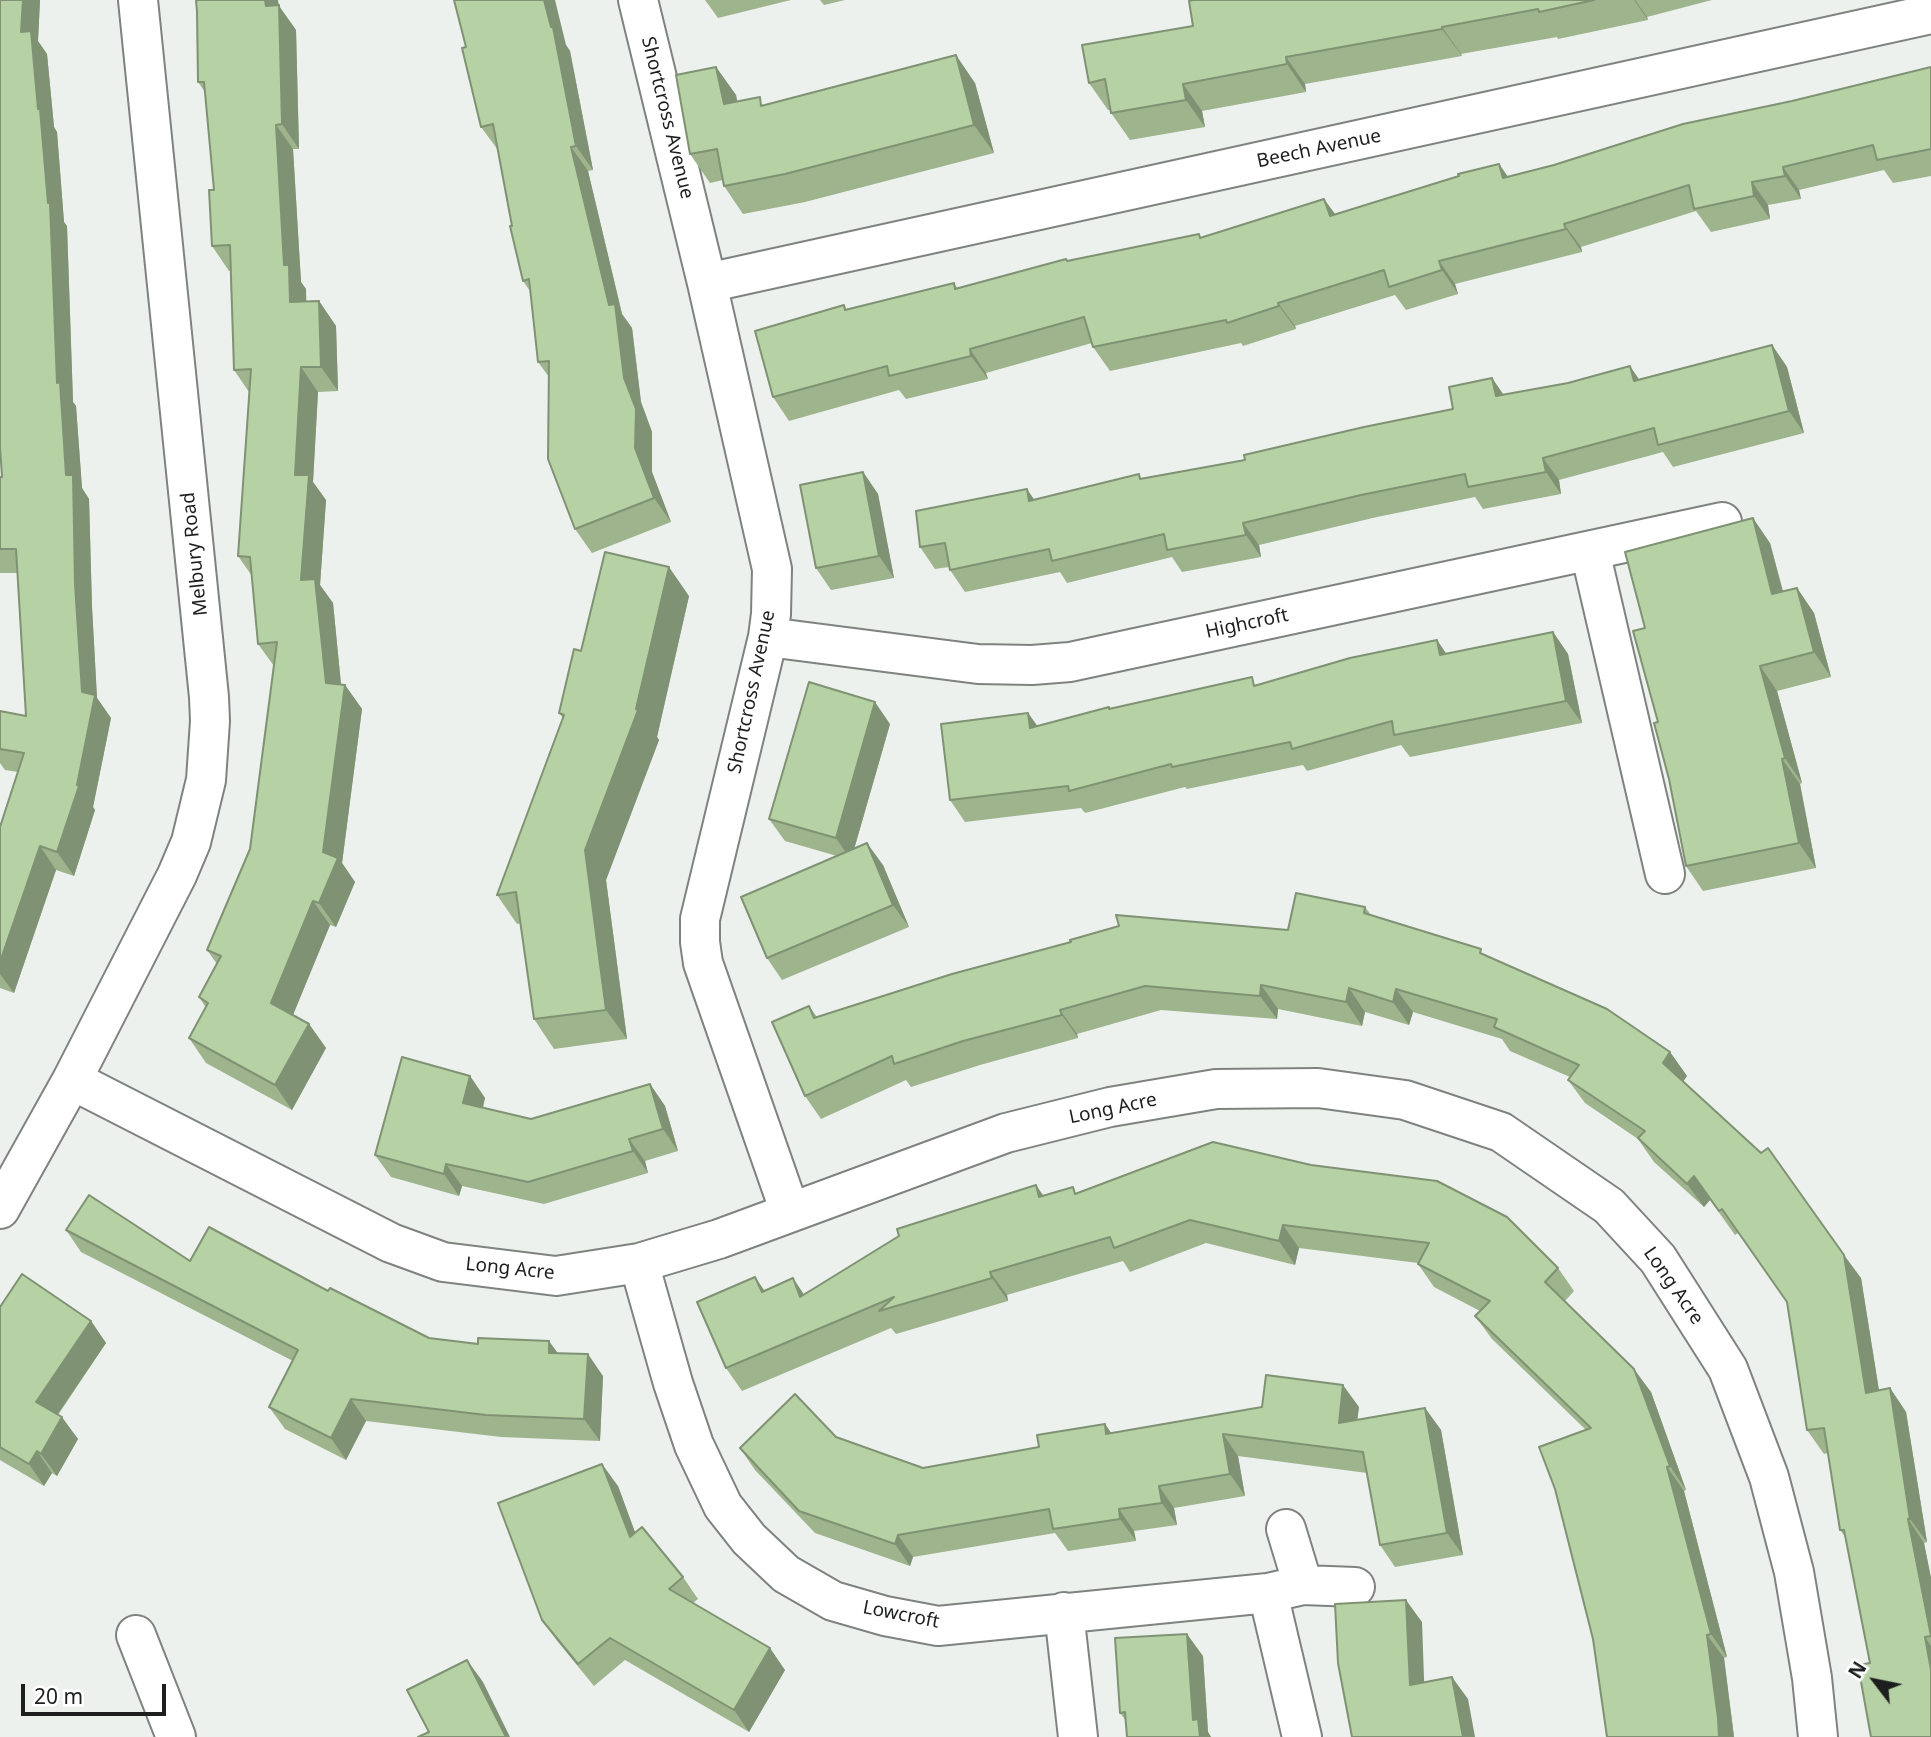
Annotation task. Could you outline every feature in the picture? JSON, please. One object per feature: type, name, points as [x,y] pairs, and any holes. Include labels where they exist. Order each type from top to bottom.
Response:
[{"type":"street","name":"Melbury Road","points":[[0,1209],[72,1080],[177,875],[191,842],[204,790],[209,750],[209,697],[138,0]]},
{"type":"street","name":"Shortcross Avenue","points":[[638,0],[772,569],[768,636],[700,919],[700,942],[703,962],[790,1212]]},
{"type":"street","name":"Beech Avenue","points":[[706,284],[1931,14]]},
{"type":"street","name":"Highcroft","points":[[768,636],[978,664],[1032,665],[1070,662],[1722,522]]},
{"type":"street","points":[[1590,551],[1665,874]]},
{"type":"street","name":"Long Acre","points":[[72,1080],[391,1243],[443,1262],[556,1276],[639,1263],[719,1239],[1006,1133],[1110,1107],[1216,1088],[1318,1088],[1405,1100],[1502,1132],[1609,1206],[1658,1259],[1728,1369],[1769,1477],[1794,1572],[1812,1678],[1818,1737]]},
{"type":"street","name":"Lowcroft","points":[[639,1263],[694,1446],[723,1506],[749,1539],[786,1574],[833,1601],[885,1616],[938,1626],[1286,1589],[1355,1587]]},
{"type":"street","points":[[1286,1529],[1286,1589],[1302,1737]]},
{"type":"street","points":[[1065,1612],[1078,1737]]},
{"type":"street","points":[[136,1634],[176,1737]]},
{"type":"building","points":[[0,0],[23,0],[21,32],[31,31],[50,203],[57,383],[60,382],[66,475],[73,475],[75,584],[82,692],[95,695],[77,785],[79,786],[57,852],[40,846],[0,962],[0,827],[24,753],[0,749],[0,711],[26,716],[16,549],[0,549]]},
{"type":"building","points":[[196,0],[265,0],[266,6],[279,5],[282,124],[276,125],[284,265],[289,265],[290,302],[319,301],[321,367],[301,367],[295,475],[309,475],[301,580],[315,579],[326,683],[345,685],[323,852],[338,858],[319,903],[313,901],[271,1003],[309,1024],[275,1085],[189,1038],[208,1003],[199,997],[221,956],[207,950],[250,849],[277,642],[258,644],[250,557],[238,556],[251,369],[234,370],[230,245],[212,246],[209,190],[214,190],[204,82],[198,82]]},
{"type":"building","points":[[454,0],[544,0],[553,27],[576,146],[571,147],[609,305],[615,304],[624,378],[636,409],[635,448],[654,498],[575,529],[548,459],[549,361],[538,362],[529,279],[523,281],[510,226],[493,124],[481,127],[462,48],[466,47]]},
{"type":"building","points":[[1594,0],[1286,57],[1287,64],[1183,84],[1186,100],[1111,113],[1105,79],[1089,83],[1082,45],[1193,26],[1189,1]]},
{"type":"building","points":[[956,55],[974,125],[785,174],[724,186],[717,149],[690,154],[676,75],[716,67],[724,104],[760,97],[761,106]]},
{"type":"building","points":[[1931,67],[1931,149],[1877,160],[1873,145],[1783,167],[1785,176],[1752,182],[1754,196],[1694,209],[1689,185],[1564,224],[1566,229],[1439,261],[1442,270],[1389,287],[1384,270],[1278,303],[1279,306],[1227,323],[1226,320],[1093,347],[1084,317],[970,349],[971,356],[889,376],[887,366],[773,397],[755,331],[844,305],[845,310],[954,283],[955,289],[1066,259],[1067,261],[1199,234],[1200,238],[1324,199],[1330,216],[1459,176],[1458,174],[1499,164],[1503,178],[1554,165],[1683,124]]},
{"type":"building","points":[[1772,345],[1789,411],[1658,445],[1654,428],[1543,458],[1546,472],[1468,487],[1465,474],[1361,495],[1243,523],[1246,535],[1167,550],[1164,534],[1052,561],[1049,549],[950,570],[945,543],[920,547],[916,511],[1027,489],[1029,501],[1139,474],[1140,479],[1245,460],[1244,455],[1453,409],[1449,387],[1492,378],[1496,396],[1568,383],[1630,366],[1634,381]]},
{"type":"building","points":[[863,472],[879,556],[816,568],[800,485]]},
{"type":"building","points":[[1753,518],[1772,594],[1797,588],[1814,652],[1760,666],[1785,758],[1782,759],[1799,843],[1686,866],[1669,779],[1654,723],[1658,722],[1633,631],[1645,628],[1625,552]]},
{"type":"building","points":[[605,552],[669,567],[636,709],[638,710],[585,850],[606,1010],[534,1019],[516,892],[497,895],[564,715],[559,713],[574,649],[581,651]]},
{"type":"building","points":[[1553,632],[1566,701],[1394,735],[1392,721],[1292,749],[1290,742],[1172,767],[1171,764],[1069,791],[1068,786],[950,800],[941,724],[1028,713],[1030,728],[1109,707],[1252,677],[1254,686],[1350,658],[1437,640],[1440,655]]},
{"type":"building","points":[[809,682],[875,702],[836,838],[769,819]]},
{"type":"building","points":[[867,843],[893,905],[767,958],[741,897]]},
{"type":"building","points":[[1296,893],[1365,907],[1364,913],[1481,949],[1480,953],[1607,1009],[1670,1052],[1663,1063],[1761,1153],[1768,1148],[1844,1255],[1866,1393],[1890,1388],[1908,1519],[1931,1636],[1925,1637],[1931,1670],[1931,1737],[1871,1737],[1858,1665],[1870,1663],[1844,1530],[1840,1530],[1824,1428],[1807,1430],[1787,1302],[1722,1209],[1719,1211],[1694,1176],[1687,1184],[1638,1138],[1645,1131],[1568,1080],[1579,1065],[1494,1027],[1497,1019],[1396,989],[1393,1002],[1349,988],[1346,1002],[1261,985],[1260,996],[1145,986],[1060,1010],[1062,1015],[963,1041],[894,1064],[892,1056],[805,1096],[772,1022],[809,1006],[814,1018],[952,974],[1071,942],[1070,940],[1119,926],[1116,915],[1288,930]]},
{"type":"building","points":[[402,1057],[470,1076],[463,1103],[531,1119],[650,1084],[663,1129],[629,1139],[633,1151],[528,1182],[446,1164],[444,1174],[375,1155]]},
{"type":"building","points":[[1213,1142],[1311,1165],[1437,1181],[1507,1217],[1558,1268],[1545,1282],[1634,1369],[1670,1466],[1667,1467],[1711,1634],[1707,1635],[1719,1737],[1607,1737],[1593,1639],[1555,1489],[1539,1447],[1591,1428],[1475,1316],[1490,1301],[1418,1264],[1429,1243],[1283,1225],[1279,1241],[1190,1220],[1114,1248],[1110,1237],[990,1272],[992,1278],[879,1311],[894,1297],[726,1368],[697,1302],[755,1277],[762,1292],[793,1278],[800,1297],[899,1236],[897,1229],[1036,1185],[1039,1197],[1073,1187],[1075,1194]]},
{"type":"building","points":[[89,1195],[190,1261],[209,1227],[328,1291],[330,1288],[429,1338],[478,1344],[478,1338],[549,1341],[549,1353],[588,1354],[584,1419],[486,1415],[351,1399],[331,1438],[269,1407],[298,1350],[66,1230]]},
{"type":"building","points":[[22,1274],[91,1321],[36,1402],[62,1417],[41,1454],[37,1451],[29,1464],[0,1447],[0,1307]]},
{"type":"building","points":[[1266,1375],[1343,1385],[1339,1423],[1425,1408],[1447,1533],[1380,1545],[1363,1452],[1223,1434],[1230,1474],[1159,1486],[1162,1503],[1119,1509],[1120,1519],[1053,1529],[1049,1509],[898,1535],[895,1544],[799,1511],[740,1448],[795,1394],[836,1437],[923,1468],[1039,1447],[1037,1435],[1105,1424],[1106,1434],[1262,1407]]},
{"type":"building","points":[[602,1464],[630,1537],[642,1527],[683,1577],[669,1589],[770,1648],[734,1710],[610,1638],[578,1664],[542,1620],[498,1503]]},
{"type":"building","points":[[1406,1600],[1410,1685],[1452,1677],[1463,1737],[1352,1737],[1338,1663],[1335,1604]]},
{"type":"building","points":[[1187,1634],[1193,1720],[1198,1719],[1200,1737],[1127,1737],[1125,1712],[1120,1713],[1115,1638]]},
{"type":"building","points":[[467,1660],[506,1737],[418,1737],[429,1732],[407,1690]]}]
